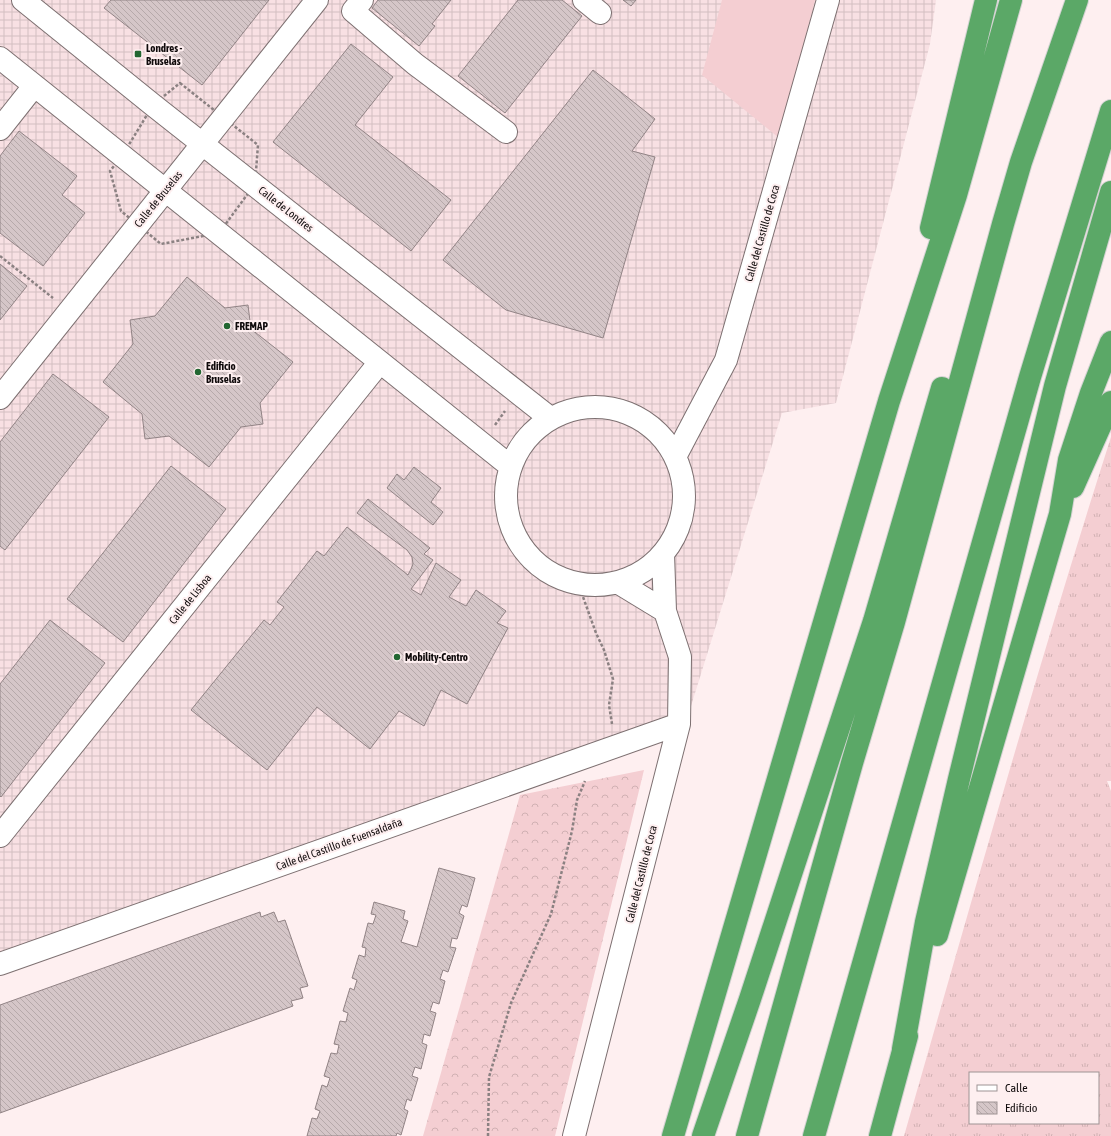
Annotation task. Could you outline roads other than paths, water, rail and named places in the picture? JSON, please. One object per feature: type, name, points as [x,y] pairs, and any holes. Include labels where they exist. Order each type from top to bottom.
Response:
[{"type":"highway","points":[[889,401],[986,0]]},
{"type":"highway","points":[[673,1136],[889,401],[956,195],[1011,0]]},
{"type":"highway","points":[[747,1136],[852,763],[894,622],[1003,224],[1022,162],[1077,0]]},
{"type":"highway","points":[[814,1136],[1030,377],[1111,111]]},
{"type":"highway","points":[[903,1049],[926,922],[1055,386],[1111,192]]},
{"type":"highway","points":[[703,1136],[874,621],[951,358],[1003,224]]},
{"type":"highway","points":[[880,1136],[903,1049],[1060,514],[1069,460],[1091,393],[1111,342]]},
{"type":"highway","points":[[1060,514],[1111,402]]},
{"type":"street","name":"Calle de Londres","points":[[23,0],[550,418]]},
{"type":"street","name":"Calle de Bruselas","points":[[0,398],[317,0]]},
{"type":"street","points":[[362,0],[353,11],[415,64],[506,132]]},
{"type":"street","name":"Calle del Castillo de Coca","points":[[675,457],[726,360],[828,0]]},
{"type":"street","points":[[0,58],[510,466]]},
{"type":"street","points":[[0,129],[34,86]]},
{"type":"street","name":"Calle de Lisboa","points":[[0,836],[380,362]]},
{"type":"street","points":[[607,407],[635,416],[659,433],[675,457],[683,482],[684,508],[677,533],[663,554],[643,572],[619,583],[586,586],[555,577],[529,558],[511,530],[505,498],[510,466],[525,438],[550,418],[577,408],[607,407]]},
{"type":"street","name":"Calle del Castillo de Coca","points":[[574,1136],[679,724],[680,657],[666,611],[663,554]]},
{"type":"street","points":[[619,583],[666,611]]},
{"type":"street","name":"Calle del Castillo de Fuensaldaña","points":[[0,964],[679,724]]},
{"type":"place","name":"Londres - Bruselas","points":[[138,54]]},
{"type":"place","name":"FREMAP","points":[[227,326]]},
{"type":"place","name":"Edificio Bruselas","points":[[198,372]]},
{"type":"place","name":"Mobility-Centro","points":[[397,657]]}]
